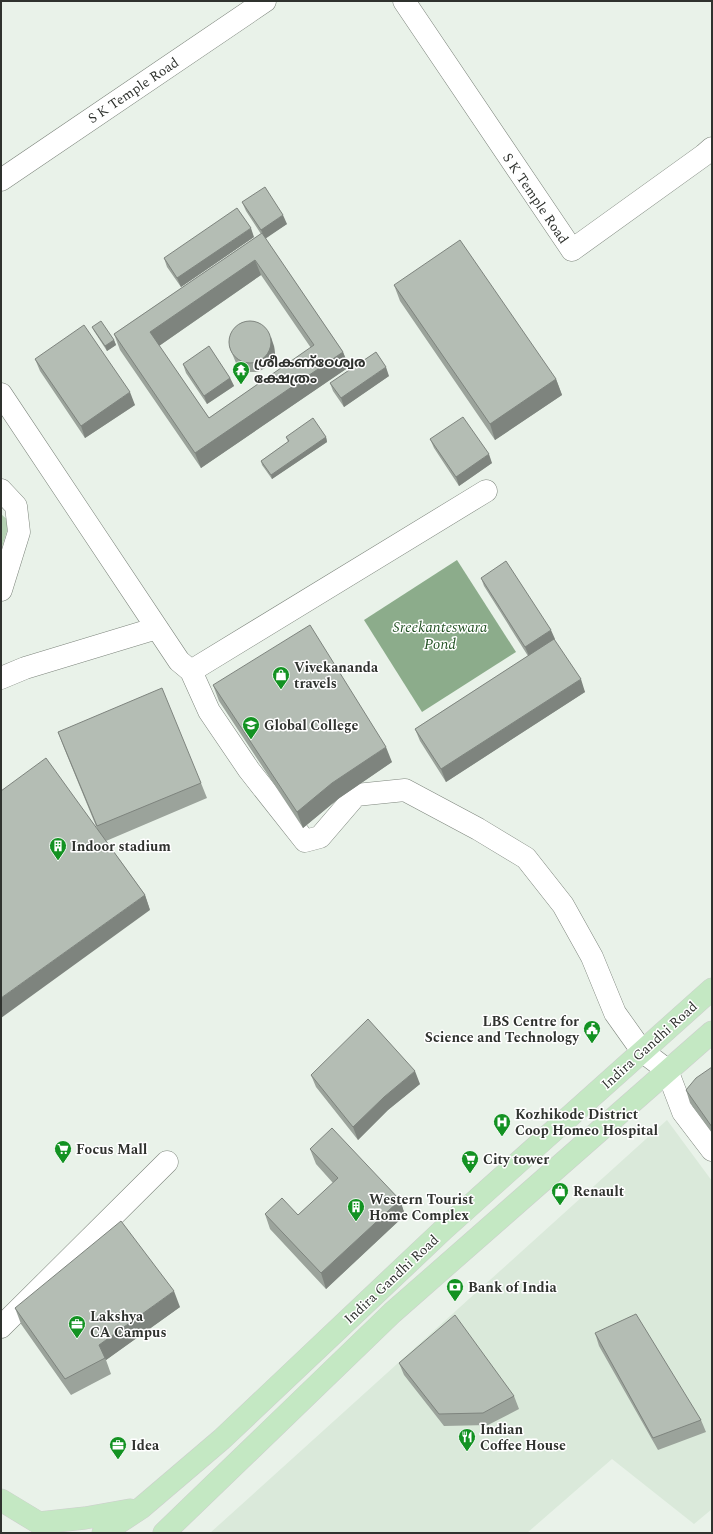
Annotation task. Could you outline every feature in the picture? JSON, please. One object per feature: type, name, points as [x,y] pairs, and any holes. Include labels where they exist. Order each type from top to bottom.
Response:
[{"type":"main road","name":"Indira Gandhi Road","points":[[103,1533],[141,1508],[222,1439],[444,1230],[712,989]]},
{"type":"main road","name":"Indira Gandhi Road","points":[[164,1533],[392,1313],[712,1032]]},
{"type":"main road","points":[[1,1500],[38,1523],[85,1518],[141,1508]]},
{"type":"street","name":"S K Temple Road","points":[[1,180],[264,1]]},
{"type":"street","name":"S K Temple Road","points":[[404,1],[572,250],[698,160],[712,148]]},
{"type":"street","points":[[1,394],[179,661],[191,671],[209,711],[249,770],[305,841],[320,837],[356,795],[406,790],[478,829],[526,858],[563,905],[592,957],[615,1013],[642,1051],[667,1070],[683,1112],[712,1150]]},
{"type":"street","points":[[1,490],[16,506],[19,532],[1,590]]},
{"type":"street","points":[[191,671],[486,491]]},
{"type":"street","points":[[1,678],[25,668],[157,628]]},
{"type":"street","points":[[1,1327],[167,1162]]},
{"type":"shaded area","points":[[1,514],[10,522],[1,550]]},
{"type":"shaded area","points":[[667,1120],[712,1181],[712,1509],[694,1524],[612,1459],[527,1533],[210,1533]]},
{"type":"water","name":"Sreekanteswara Pond","points":[[457,560],[516,652],[422,712],[364,620]]},
{"type":"building","points":[[265,187],[283,215],[261,230],[242,202]]},
{"type":"building","points":[[237,208],[251,228],[177,278],[164,258]]},
{"type":"building","points":[[262,233],[343,352],[195,453],[114,334]],"holes":[[[255,260],[314,345],[209,418],[150,332]]]},
{"type":"building","points":[[460,240],[556,379],[490,424],[394,285]]},
{"type":"building","points":[[101,321],[114,340],[105,346],[92,327]]},
{"type":"building","points":[[246,321],[254,321],[262,324],[268,330],[271,342],[268,354],[262,360],[254,363],[246,363],[238,360],[232,354],[229,346],[229,338],[232,330],[238,324]]},
{"type":"building","points":[[84,325],[130,392],[81,426],[35,359]]},
{"type":"building","points":[[209,346],[230,378],[204,396],[183,364]]},
{"type":"building","points":[[376,352],[386,367],[341,398],[330,383]]},
{"type":"building","points":[[463,417],[489,454],[456,477],[430,439]]},
{"type":"building","points":[[313,418],[326,437],[271,475],[261,461],[289,441],[286,437]]},
{"type":"building","points":[[506,561],[551,630],[525,647],[481,578]]},
{"type":"building","points":[[310,625],[386,747],[332,783],[297,812],[213,685]]},
{"type":"building","points":[[554,639],[581,679],[441,769],[415,729]]},
{"type":"building","points":[[162,688],[201,783],[97,826],[58,732]]},
{"type":"building","name":"Indoor stadium","points":[[46,758],[145,895],[1,998],[1,791]]},
{"type":"building","points":[[368,1019],[415,1071],[384,1097],[353,1127],[311,1075]]},
{"type":"building","points":[[712,1067],[712,1127],[686,1090],[696,1078]]},
{"type":"building","name":"Western Tourist Home Complex","points":[[332,1128],[400,1200],[321,1273],[265,1214],[282,1198],[298,1215],[338,1178],[310,1149]]},
{"type":"building","points":[[121,1221],[174,1291],[99,1345],[105,1358],[65,1379],[15,1308]]},
{"type":"building","points":[[636,1314],[701,1420],[653,1438],[595,1333]]},
{"type":"building","points":[[455,1315],[514,1396],[483,1413],[439,1414],[399,1363]]},
{"type":"place","name":"ശ്രീകണ്ഠേശ്വര ക്ഷേത്രം","points":[[241,385]]},
{"type":"place","name":"Vivekananda travels","points":[[281,690]]},
{"type":"place","name":"Global College","points":[[251,740]]},
{"type":"place","name":"Indoor stadium","points":[[58,861]]},
{"type":"place","name":"LBS Centre for Science and Technology","points":[[592,1044]]},
{"type":"place","name":"Kozhikode District Coop Homeo Hospital","points":[[502,1137]]},
{"type":"place","name":"Focus Mall","points":[[63,1164]]},
{"type":"place","name":"City tower","points":[[470,1174]]},
{"type":"place","name":"Renault","points":[[560,1206]]},
{"type":"place","name":"Western Tourist Home Complex","points":[[356,1222]]},
{"type":"place","name":"Bank of India","points":[[455,1302]]},
{"type":"place","name":"Lakshya CA Campus","points":[[77,1339]]},
{"type":"place","name":"Indian Coffee House","points":[[467,1452]]},
{"type":"place","name":"Idea","points":[[118,1460]]}]
